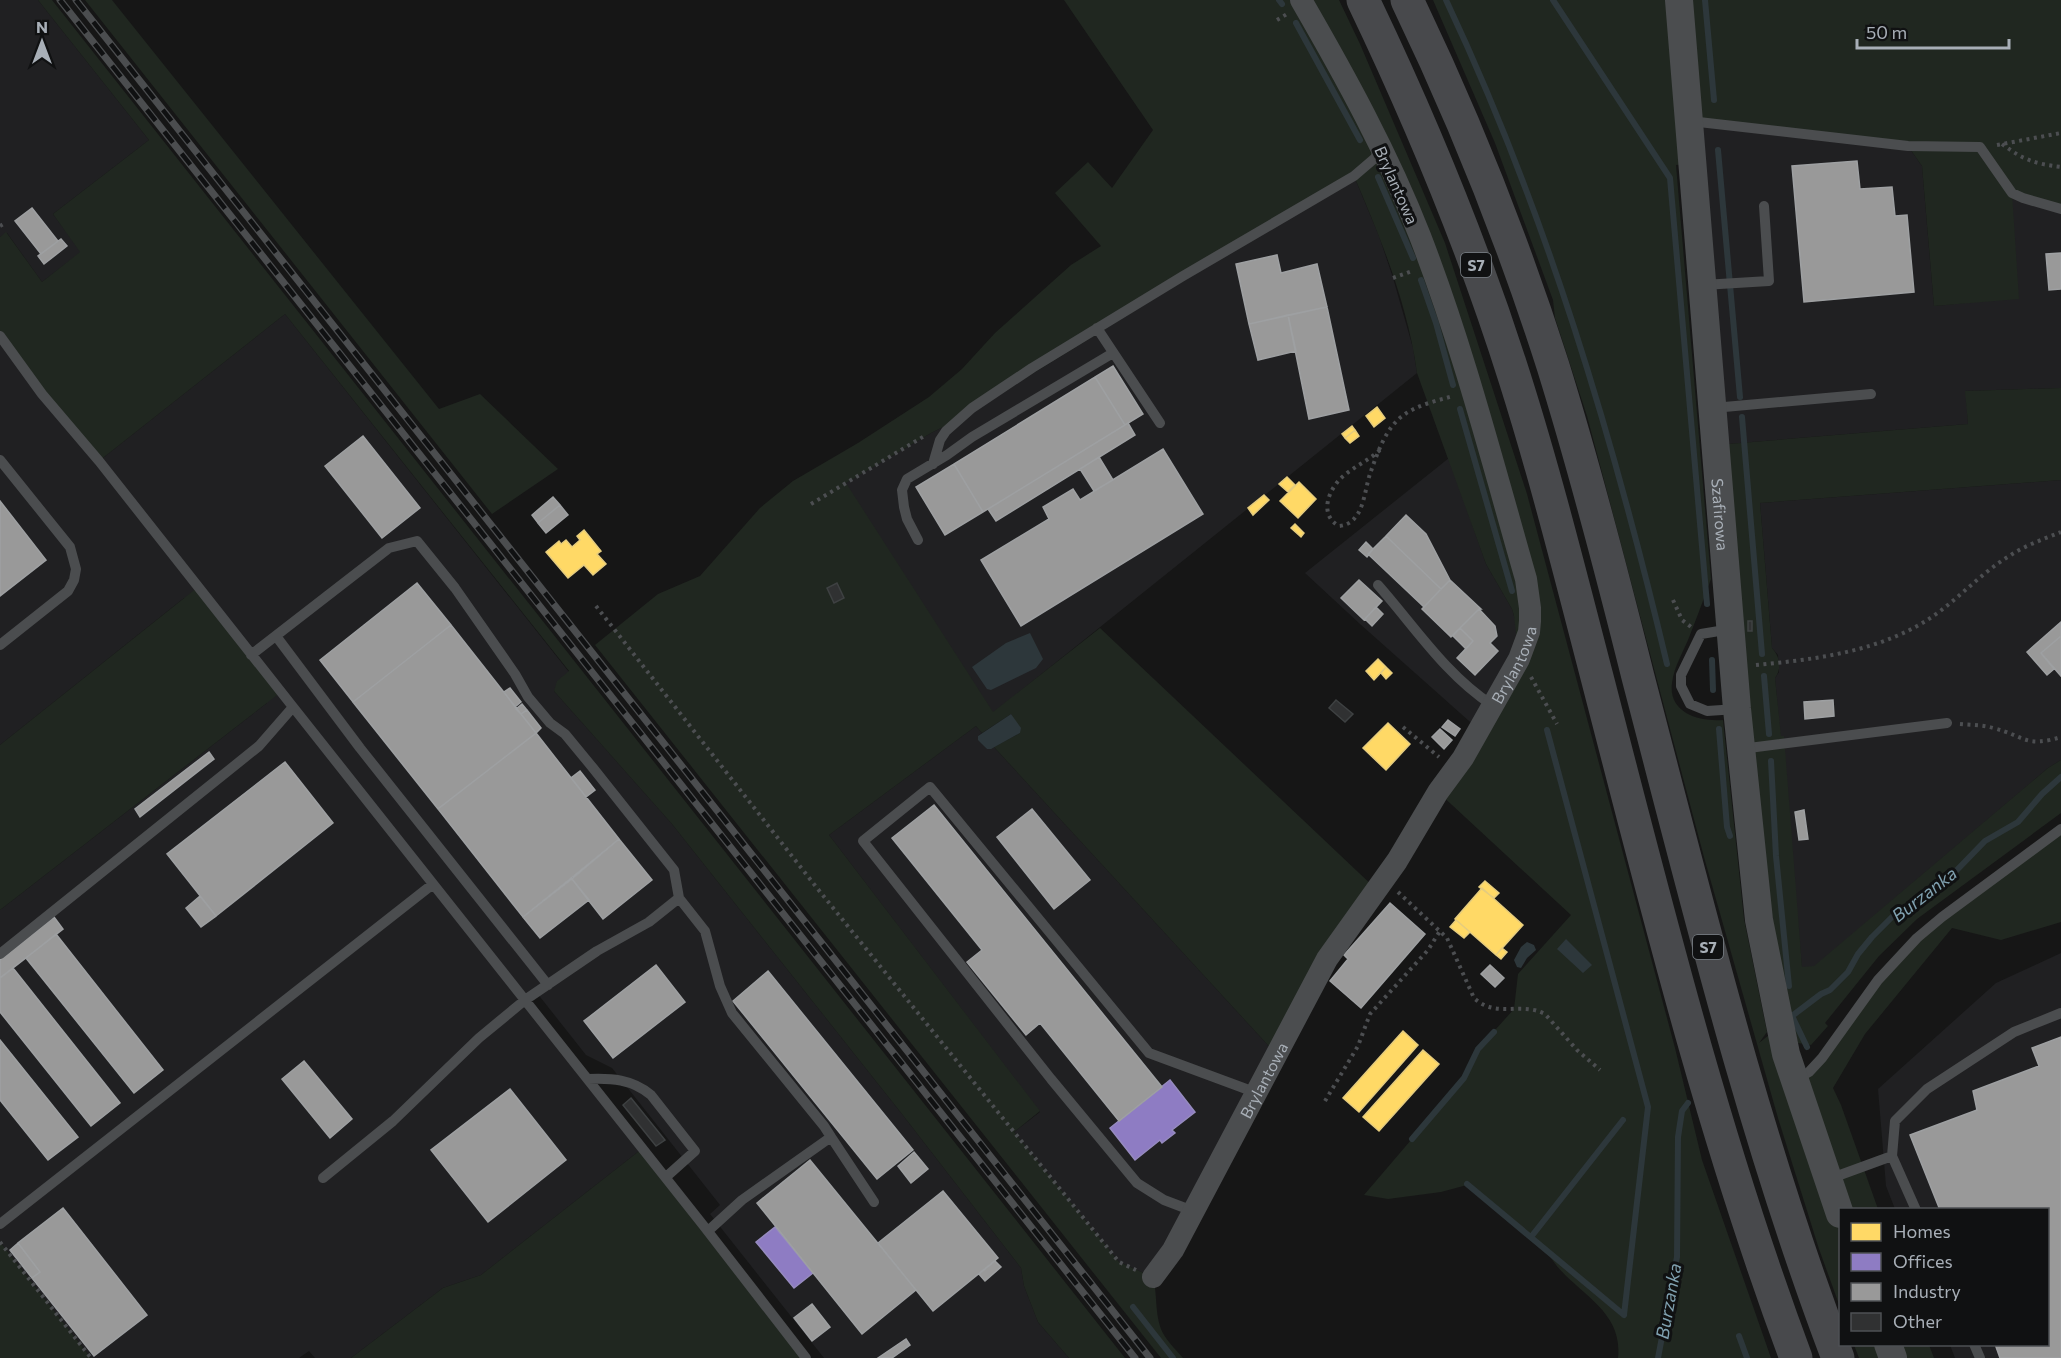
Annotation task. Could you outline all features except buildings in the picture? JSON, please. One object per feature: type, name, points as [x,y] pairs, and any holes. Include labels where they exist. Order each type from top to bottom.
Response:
[{"type":"highway","name":"S7","points":[[1363,0],[1400,78],[1461,224],[1515,379],[1561,540],[1645,863],[1692,1032],[1735,1180],[1796,1358]]},
{"type":"highway","name":"S7","points":[[1407,0],[1436,61],[1498,211],[1553,365],[1600,529],[1706,940],[1740,1060],[1782,1197],[1838,1358]]},
{"type":"street","name":"Brylantowa","points":[[1153,1277],[1173,1250],[1327,958],[1384,880],[1455,768],[1519,659],[1529,632],[1528,593],[1471,391],[1426,254],[1380,147],[1301,0]]},
{"type":"street","name":"Szafirowa","points":[[1679,0],[1737,708],[1759,920],[1779,1027],[1794,1080],[1839,1211]]},
{"type":"lane","points":[[1689,121],[1908,146],[1980,147],[2012,193],[2061,208]]},
{"type":"lane","points":[[933,464],[940,440],[957,420],[991,395],[1183,276],[1354,176],[1375,158],[1380,147]]},
{"type":"lane","points":[[1703,285],[1769,281],[1764,206]]},
{"type":"lane","points":[[1097,328],[1160,423]]},
{"type":"lane","points":[[0,336],[42,394],[99,462],[666,1177],[806,1358]]},
{"type":"lane","points":[[918,540],[907,519],[902,490],[907,479],[972,437],[1113,353]]},
{"type":"lane","points":[[1713,408],[1871,394]]},
{"type":"lane","points":[[0,460],[70,547],[76,569],[74,580],[68,591],[0,645]]},
{"type":"lane","points":[[251,655],[389,548],[417,541],[455,588],[515,674],[528,697],[594,768],[674,870],[679,898],[705,931],[720,986],[732,1012],[824,1126],[874,1202]]},
{"type":"lane","points":[[1378,585],[1445,666],[1474,693],[1492,705]]},
{"type":"lane","points":[[1731,629],[1701,634],[1681,675],[1681,686],[1690,704],[1699,708],[1707,711],[1737,708]]},
{"type":"lane","points":[[276,636],[360,748],[548,985]]},
{"type":"lane","points":[[0,954],[259,746],[293,707]]},
{"type":"lane","points":[[1741,749],[1947,723]]},
{"type":"lane","points":[[1193,1211],[1157,1197],[1137,1183],[1051,1079],[862,841],[930,787],[1149,1053],[1257,1093]]},
{"type":"lane","points":[[1794,1080],[1809,1072],[1822,1058],[1878,980],[1910,945],[1942,917],[2061,828]]},
{"type":"lane","points":[[0,1224],[433,884]]},
{"type":"lane","points":[[323,1178],[393,1121],[479,1038],[525,1000],[597,951],[649,922],[679,898]]},
{"type":"lane","points":[[1916,1208],[1893,1156],[1895,1121],[1927,1089],[2014,1032],[2061,1013]]},
{"type":"lane","points":[[588,1079],[620,1079],[642,1088],[651,1095],[695,1150],[666,1177]]},
{"type":"lane","points":[[708,1231],[742,1200],[831,1137]]},
{"type":"lane","points":[[1828,1179],[1893,1156]]},
{"type":"path","points":[[1980,147],[2061,132]]},
{"type":"path","points":[[2002,144],[2018,156],[2037,164],[2061,167]]},
{"type":"path","points":[[1380,450],[1347,474],[1334,488],[1327,504],[1327,510],[1328,516],[1339,526],[1348,524],[1359,512],[1380,450],[1390,430],[1401,417],[1428,403],[1471,391]]},
{"type":"path","points":[[811,504],[957,420]]},
{"type":"path","points":[[1734,667],[1805,660],[1852,652],[1885,640],[1913,628],[1938,613],[2009,555],[2061,532]]},
{"type":"path","points":[[1672,600],[1682,620],[1701,634]]},
{"type":"path","points":[[596,606],[817,888],[1119,1262],[1153,1277]]},
{"type":"path","points":[[1519,659],[1557,724]]},
{"type":"path","points":[[1947,723],[1993,728],[2030,742],[2048,741],[2061,736]]},
{"type":"path","points":[[1403,727],[1455,768]]},
{"type":"path","points":[[1384,880],[1447,938],[1469,991],[1480,1004],[1499,1010],[1527,1009],[1545,1014],[1600,1070]]},
{"type":"path","points":[[1325,1101],[1358,1046],[1370,1014],[1428,950],[1440,931]]},
{"type":"path","points":[[0,1242],[91,1358]]},
{"type":"path","points":[[82,1358],[87,1354]]},
{"type":"shaded area","points":[[0,0],[38,0],[149,140],[53,214],[81,252],[42,282],[7,233],[0,237]]},
{"type":"shaded area","points":[[38,0],[52,0],[1125,1358],[1069,1358],[1038,1322],[1024,1286],[1021,1268],[672,824],[554,691],[557,681],[569,671],[285,314],[99,461],[0,336],[0,237],[6,232],[42,282],[80,252],[53,214],[149,140]]},
{"type":"shaded area","points":[[85,0],[112,0],[439,409],[480,394],[558,469],[492,514]]},
{"type":"shaded area","points":[[1064,0],[1339,0],[1445,243],[1527,494],[1675,1048],[1702,1160],[1771,1358],[1618,1358],[1617,1340],[1612,1325],[1603,1311],[1567,1277],[1547,1251],[1467,1185],[1441,1192],[1388,1199],[1364,1195],[1464,1078],[1478,1049],[1514,1009],[1518,974],[1571,915],[1438,792],[1519,659],[1514,616],[1486,564],[1417,373],[1407,322],[1392,273],[1354,176],[957,420],[846,483],[993,712],[1100,628],[1377,890],[1277,1055],[994,747],[1020,733],[1011,714],[982,733],[976,726],[829,835],[1040,1111],[1014,1132],[1119,1262],[1153,1277],[1161,1328],[1168,1341],[1183,1358],[1161,1358],[595,645],[658,594],[700,576],[760,508],[793,481],[858,443],[929,397],[962,369],[995,333],[1071,265],[1101,246],[1055,193],[1088,162],[1112,188],[1153,130]]},
{"type":"shaded area","points":[[1433,0],[2061,0],[2061,209],[2012,193],[2019,299],[1934,306],[1922,166],[1908,146],[1690,121],[1693,164],[1676,165],[1711,579],[1675,671],[1672,693],[1675,702],[1687,714],[1704,719],[1723,720],[1744,919],[1767,1032],[1759,1043],[1779,1027],[1803,1076],[1896,958],[2061,829],[2061,922],[2001,940],[1952,928],[1865,1034],[1833,1088],[1878,1208],[1839,1208],[1839,1304],[1819,1249],[1778,1118],[1704,857],[1587,416],[1555,318],[1553,300],[1495,143]]},
{"type":"shaded area","points":[[1689,121],[1908,146],[1922,166],[1934,306],[1965,303],[2012,193],[2061,209],[2061,388],[1966,391],[1968,424],[1716,445]]},
{"type":"shaded area","points":[[1354,176],[1379,236],[1393,278],[1413,348],[1417,373],[993,713],[845,483],[957,420]]},
{"type":"shaded area","points":[[285,314],[569,672],[554,691],[672,824],[1021,1268],[1024,1286],[1038,1322],[1069,1358],[824,1358],[710,1214],[720,1205],[612,1068],[586,1055],[537,993],[526,1000],[643,1148],[481,1275],[443,1288],[351,1358],[315,1358],[309,1351],[299,1358],[91,1358],[0,1242],[0,910],[267,703],[184,598],[0,745],[0,336],[99,461]]},
{"type":"shaded area","points":[[2061,388],[2061,480],[1760,503],[1772,648],[1779,663],[1779,670],[1775,678],[1781,736],[1784,736],[1802,967],[1814,966],[2048,768],[2061,760],[2061,813],[1917,919],[1879,956],[1825,1023],[1828,1026],[1811,1045],[1798,1043],[1784,988],[1764,868],[1716,445],[1968,424],[1965,391]]},
{"type":"shaded area","points":[[1449,458],[1486,564],[1512,609],[1526,642],[1478,729],[1305,573]]},
{"type":"shaded area","points":[[2061,480],[2061,760],[2048,768],[1814,967],[1802,968],[1775,678],[1779,672],[1778,655],[1772,648],[1760,503]]},
{"type":"shaded area","points":[[198,587],[281,692],[0,910],[0,745]]},
{"type":"shaded area","points":[[1030,633],[1043,659],[1036,668],[991,690],[987,689],[972,667],[1006,643]]},
{"type":"shaded area","points":[[1011,714],[1021,728],[1020,733],[987,749],[978,740],[978,736]]},
{"type":"shaded area","points":[[976,726],[982,733],[978,736],[979,740],[987,749],[994,747],[1277,1055],[1153,1277],[1119,1262],[1014,1132],[1040,1112],[829,835]]},
{"type":"shaded area","points":[[1566,939],[1592,965],[1583,973],[1557,949]]},
{"type":"shaded area","points":[[1527,942],[1534,945],[1536,950],[1521,968],[1517,967],[1514,960],[1521,947]]},
{"type":"shaded area","points":[[2061,953],[2061,1358],[1955,1358],[1950,1346],[2049,1346],[2049,1208],[1895,1208],[1886,1186],[1878,1089],[1996,983]]},
{"type":"shaded area","points":[[643,1148],[806,1358],[351,1358],[443,1288],[481,1275]]},
{"type":"shaded area","points":[[0,1242],[7,1251],[91,1358],[0,1358]]},
{"type":"shaded area","points":[[1854,1346],[1929,1346],[1934,1358],[1859,1358]]},
{"type":"waterway","points":[[1279,0],[1282,4]]},
{"type":"waterway","points":[[1446,0],[1515,161],[1574,326],[1624,494],[1667,664]]},
{"type":"waterway","points":[[1553,0],[1670,178],[1707,604]]},
{"type":"waterway","points":[[1705,0],[1714,100]]},
{"type":"waterway","points":[[1296,23],[1360,140]]},
{"type":"waterway","points":[[1718,150],[1740,397]]},
{"type":"waterway","points":[[1378,177],[1413,258]]},
{"type":"waterway","points":[[1421,280],[1436,323],[1453,385]]},
{"type":"waterway","points":[[1460,409],[1512,591]]},
{"type":"waterway","points":[[1742,417],[1762,654]]},
{"type":"waterway","points":[[1712,660],[1713,690]]},
{"type":"waterway","points":[[1764,676],[1769,734]]},
{"type":"waterway","points":[[1719,729],[1727,827],[1730,836]]},
{"type":"waterway","points":[[1547,730],[1648,1107],[1624,1315]]},
{"type":"waterway","points":[[1771,761],[1776,856],[1789,986]]},
{"type":"waterway","name":"Burzanka","points":[[1807,1047],[1792,1016],[1830,990],[1848,972],[1858,954],[1872,937],[1895,914],[1953,874],[1985,841],[2018,822],[2042,794],[2061,777]]},
{"type":"waterway","points":[[1412,1139],[1464,1078],[1478,1049],[1494,1032]]},
{"type":"waterway","name":"Burzanka","points":[[1658,1358],[1677,1257],[1678,1137],[1682,1111],[1688,1103]]},
{"type":"waterway","points":[[1531,1237],[1623,1120]]},
{"type":"waterway","points":[[1467,1184],[1624,1315]]},
{"type":"waterway","points":[[1133,1307],[1173,1358]]},
{"type":"waterway","points":[[1739,1336],[1747,1358]]},
{"type":"railway","points":[[60,0],[1135,1358]]},
{"type":"railway","points":[[76,0],[1150,1358]]}]
